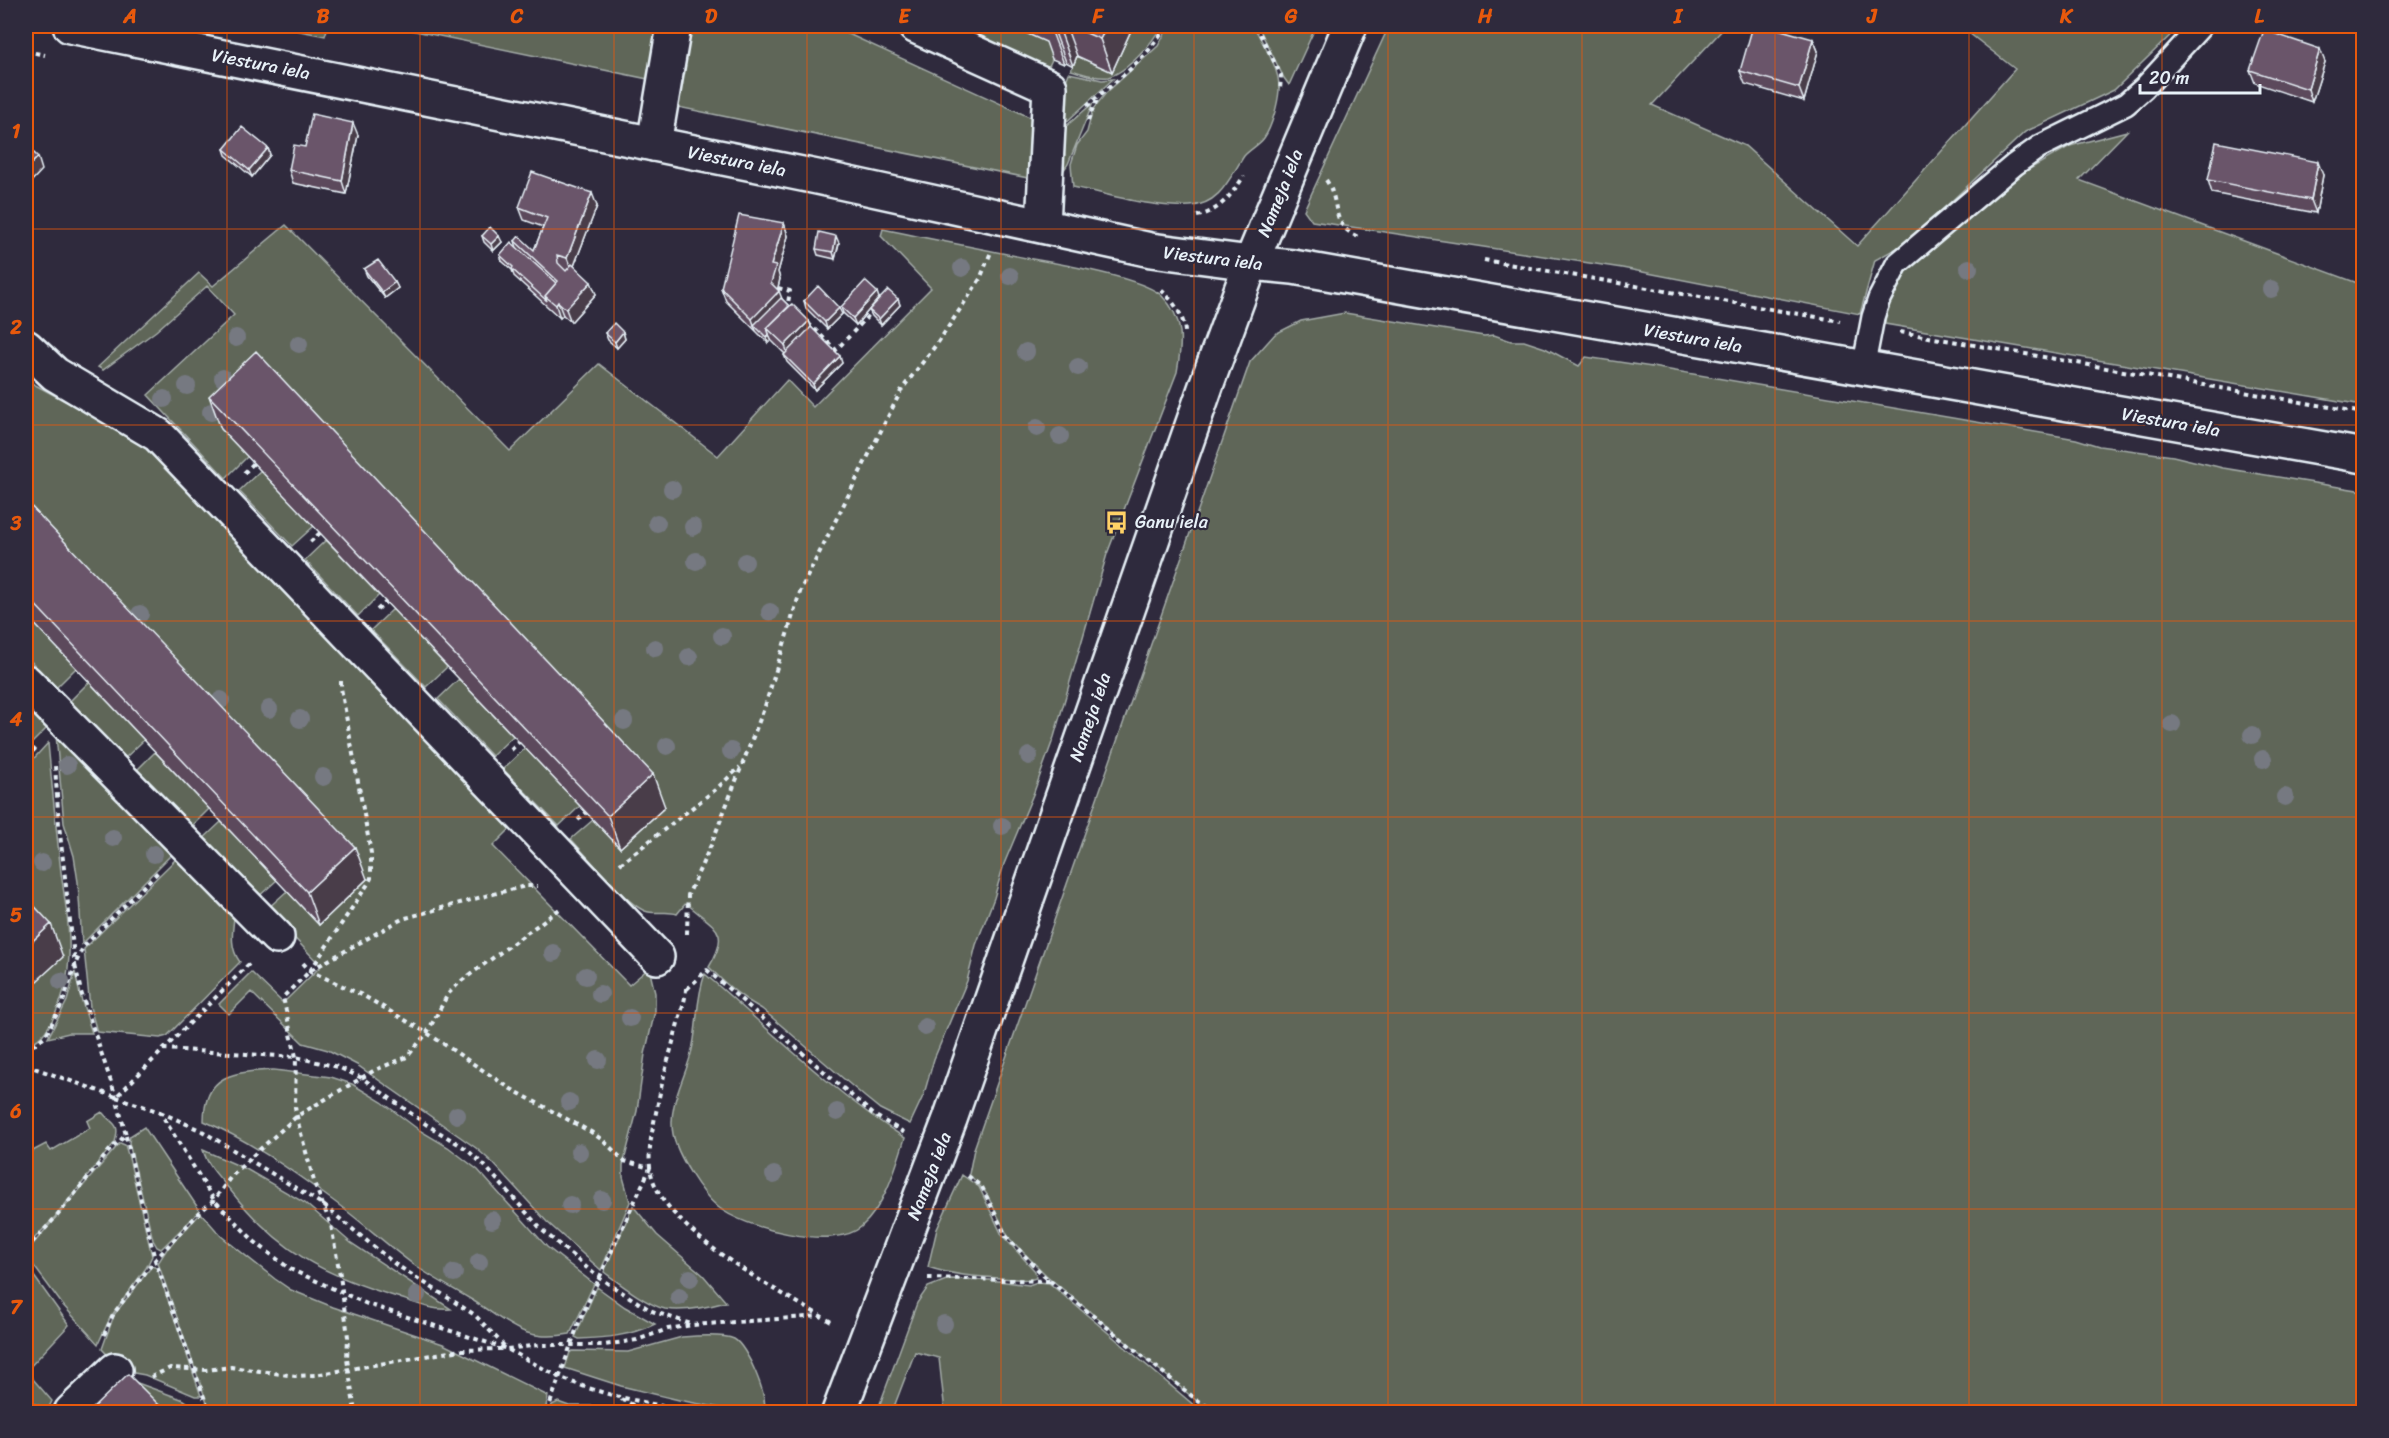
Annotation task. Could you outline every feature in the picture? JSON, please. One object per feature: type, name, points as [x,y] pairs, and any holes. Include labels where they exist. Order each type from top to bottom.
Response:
[{"type":"street","name":"Viestura iela","points":[[70,26],[654,144],[1043,225],[1151,250],[1293,267],[2364,456]]},
{"type":"street","points":[[654,144],[674,26]]},
{"type":"street","points":[[915,26],[1050,87],[1043,225]]},
{"type":"street","name":"Nameja iela","points":[[839,1413],[954,1108],[1251,263],[1350,26]]},
{"type":"street","points":[[26,347],[55,374],[158,435],[657,957]]},
{"type":"street","points":[[26,682],[276,937]]},
{"type":"street","points":[[71,1413],[108,1356]]},
{"type":"lane","points":[[1863,369],[1879,299],[1897,264],[2038,147],[2126,104],[2144,88],[2201,26]]},
{"type":"path","points":[[1047,145],[1072,119],[1145,55],[1165,26]]},
{"type":"path","points":[[1256,26],[1281,75],[1280,98]]},
{"type":"path","points":[[1292,164],[1327,180],[1333,192],[1337,216],[1346,232],[1371,240]]},
{"type":"path","points":[[1190,218],[1206,215],[1227,200],[1249,168]]},
{"type":"path","points":[[687,942],[688,895],[711,845],[765,706],[801,589],[902,388],[939,341],[980,279],[1005,217]]},
{"type":"path","points":[[1476,258],[2364,413]]},
{"type":"path","points":[[778,288],[790,291],[788,303],[796,311]]},
{"type":"path","points":[[804,319],[836,350],[875,309]]},
{"type":"path","points":[[350,636],[342,671],[341,688],[371,853],[371,878],[310,971],[283,998],[296,1057],[297,1116],[315,1185],[331,1225],[348,1336],[349,1369],[355,1413]]},
{"type":"path","points":[[51,707],[59,825],[75,964],[81,992],[116,1097],[155,1260],[209,1411]]},
{"type":"path","points":[[108,1356],[114,1313],[155,1260],[214,1200],[230,1178],[249,1159],[297,1116],[362,1078],[407,1057],[427,1033],[448,994],[460,982],[716,790],[740,767]]},
{"type":"path","points":[[26,1052],[46,1035],[63,1002],[83,947],[186,845]]},
{"type":"path","points":[[310,971],[402,919],[526,886],[590,886]]},
{"type":"path","points":[[116,1097],[276,937]]},
{"type":"path","points":[[657,957],[687,989]]},
{"type":"path","points":[[310,971],[364,996],[427,1033],[511,1089],[591,1132],[604,1141],[624,1161],[650,1168]]},
{"type":"path","points":[[687,977],[687,989],[657,1107],[651,1143],[650,1168],[658,1191],[691,1229],[748,1273],[866,1342]]},
{"type":"path","points":[[163,1049],[296,1057],[338,1066],[362,1078],[427,1125],[465,1148],[484,1165],[542,1230],[599,1278],[652,1311],[692,1325]]},
{"type":"path","points":[[26,1065],[160,1112],[202,1131],[322,1204],[395,1264],[475,1315],[507,1349]]},
{"type":"path","points":[[160,1112],[214,1200],[255,1242],[290,1269],[367,1304],[507,1349],[561,1378],[615,1396],[690,1413]]},
{"type":"path","points":[[26,1249],[57,1216],[109,1151],[126,1135]]},
{"type":"path","points":[[547,1413],[571,1345],[599,1278],[650,1168]]},
{"type":"path","points":[[889,1280],[950,1277],[1029,1282],[1051,1281]]},
{"type":"path","points":[[146,1380],[171,1368],[231,1367],[295,1376],[315,1375],[461,1350],[507,1349],[539,1344],[604,1345],[637,1340],[668,1329],[692,1325],[821,1316]]},
{"type":"path","points":[[615,1396],[647,1413]]},
{"type":"green space","points":[[274,26],[328,26],[325,36]]},
{"type":"green space","points":[[391,26],[662,26],[653,80]]},
{"type":"green space","points":[[686,26],[831,26],[1036,120],[1033,179],[673,106]]},
{"type":"green space","points":[[981,26],[1010,26],[1058,47],[1047,70],[976,38]]},
{"type":"green space","points":[[1133,26],[1161,26],[1146,48],[1123,69],[1108,77],[1071,70],[1077,56],[1112,71]]},
{"type":"green space","points":[[1169,26],[1254,27],[1271,57],[1279,82],[1276,108],[1267,133],[1244,156],[1229,181],[1217,195],[1200,204],[1162,205],[1073,187],[1071,164],[1077,145],[1087,132],[1093,109],[1106,93],[1158,46]]},
{"type":"green space","points":[[1258,26],[1316,26],[1289,85],[1284,78]]},
{"type":"green space","points":[[1389,26],[1726,26],[1652,105],[1745,146],[1857,246],[2015,69],[1960,26],[2180,26],[2114,90],[2025,132],[1908,242],[1875,260],[1860,314],[1622,268],[1312,221],[1304,210]]},
{"type":"green space","points":[[1069,73],[1102,80],[1113,79],[1062,126],[1064,86]]},
{"type":"green space","points":[[1093,103],[1068,164],[1055,183],[1064,128]]},
{"type":"green space","points":[[2127,131],[2079,180],[2363,285],[2363,405],[1885,324],[1886,309],[1902,272],[2026,171],[2070,146]]},
{"type":"green space","points":[[286,225],[510,451],[599,364],[718,456],[787,380],[813,407],[931,288],[881,236],[883,229],[1118,277],[1152,289],[1169,305],[1175,314],[1180,332],[1177,372],[1107,554],[1054,737],[1004,864],[976,945],[967,981],[934,1059],[924,1094],[910,1124],[880,1109],[762,1009],[727,985],[709,967],[719,944],[717,930],[686,903],[677,914],[645,911],[627,899],[571,839],[593,820],[620,848],[248,456],[226,478],[148,395],[234,315],[207,286],[156,331],[103,370],[98,367],[199,273],[213,286]]},
{"type":"green space","points":[[1345,313],[1484,336],[1494,335],[1511,341],[1524,341],[1545,348],[1579,366],[1586,357],[1652,367],[2076,439],[2099,446],[2173,456],[2223,468],[2363,491],[2363,1412],[1210,1412],[1046,1275],[1009,1238],[986,1193],[969,1174],[974,1149],[1250,362],[1275,334],[1301,321]]},
{"type":"green space","points":[[26,380],[145,444],[512,827],[493,846],[629,985],[649,968],[655,993],[655,1011],[645,1054],[637,1111],[623,1165],[623,1177],[630,1202],[601,1270],[547,1222],[494,1164],[476,1148],[357,1065],[328,1050],[303,1043],[251,992],[229,1014],[219,1004],[251,972],[283,1003],[321,966],[267,909],[287,891],[319,925],[367,879],[26,521]]},
{"type":"green space","points":[[261,470],[314,526],[292,546],[239,491]]},
{"type":"green space","points":[[326,540],[379,595],[358,616],[305,560]]},
{"type":"green space","points":[[393,609],[447,667],[426,687],[371,630]]},
{"type":"green space","points":[[26,615],[76,668],[56,688],[26,656]]},
{"type":"green space","points":[[459,679],[513,736],[492,756],[438,699]]},
{"type":"green space","points":[[89,682],[144,740],[124,759],[69,702]]},
{"type":"green space","points":[[26,704],[48,727],[32,743],[26,737]]},
{"type":"green space","points":[[56,735],[172,854],[82,944],[78,882],[74,856],[64,823]]},
{"type":"green space","points":[[48,743],[69,956],[67,977],[56,1013],[43,1034],[35,1041],[26,1044],[26,767]]},
{"type":"green space","points":[[525,748],[580,806],[559,826],[503,769]]},
{"type":"green space","points":[[155,752],[209,809],[190,828],[136,771]]},
{"type":"green space","points":[[221,822],[277,880],[257,898],[202,840]]},
{"type":"green space","points":[[176,859],[234,918],[233,947],[240,962],[167,1036],[160,1038],[97,1032],[90,1007],[84,949]]},
{"type":"green space","points":[[75,972],[92,1033],[69,1033],[48,1038],[67,1001]]},
{"type":"green space","points":[[705,974],[827,1081],[905,1138],[883,1197],[861,1227],[848,1234],[831,1237],[810,1237],[767,1229],[730,1215],[718,1207],[704,1193],[691,1173],[675,1143],[672,1123],[675,1100],[693,1045],[700,992]]},
{"type":"green space","points":[[274,1070],[331,1077],[352,1084],[448,1147],[478,1170],[547,1247],[594,1284],[570,1334],[540,1336],[507,1323],[414,1265],[339,1205],[284,1166],[237,1137],[204,1121],[205,1105],[209,1093],[224,1078],[247,1072]]},
{"type":"green space","points":[[102,1112],[116,1127],[115,1142],[55,1217],[26,1247],[26,1147],[31,1152],[46,1144],[51,1151],[90,1128],[87,1121]]},
{"type":"green space","points":[[144,1127],[200,1211],[161,1249],[153,1240],[129,1143],[130,1136]]},
{"type":"green space","points":[[120,1143],[125,1145],[129,1158],[152,1256],[110,1318],[98,1344],[62,1304],[28,1258],[27,1251]]},
{"type":"green space","points":[[203,1150],[246,1169],[305,1203],[351,1243],[451,1309],[424,1306],[371,1289],[305,1259],[285,1246],[249,1212],[215,1172]]},
{"type":"green space","points":[[962,1175],[979,1187],[1002,1235],[1035,1271],[1036,1278],[1029,1280],[978,1277],[928,1267],[937,1229]]},
{"type":"green space","points":[[633,1206],[657,1235],[703,1275],[726,1302],[688,1309],[665,1309],[642,1298],[604,1272]]},
{"type":"green space","points":[[201,1213],[221,1236],[291,1290],[333,1307],[443,1344],[548,1396],[545,1412],[214,1412],[207,1403],[158,1263],[167,1249]]},
{"type":"green space","points":[[26,1265],[69,1325],[26,1371]]},
{"type":"green space","points":[[152,1266],[157,1268],[201,1396],[195,1396],[145,1375],[123,1371],[102,1349],[114,1315]]},
{"type":"green space","points":[[949,1279],[990,1280],[1029,1285],[1037,1282],[1049,1283],[1202,1412],[945,1412],[939,1358],[915,1352],[892,1412],[877,1412],[917,1303],[928,1287]]},
{"type":"green space","points":[[597,1287],[625,1307],[655,1324],[618,1336],[579,1339],[575,1337]]},
{"type":"green space","points":[[723,1336],[734,1339],[745,1351],[756,1372],[765,1405],[764,1412],[741,1412],[679,1400],[621,1386],[565,1368],[570,1352],[573,1351],[628,1352],[682,1337]]},
{"type":"green space","points":[[26,1371],[52,1401],[48,1409],[28,1401],[26,1404]]},
{"type":"green space","points":[[121,1377],[184,1400],[201,1412],[146,1412]]},
{"type":"green space","points":[[558,1402],[569,1406],[591,1406],[620,1412],[549,1412],[552,1405]]},
{"type":"building","points":[[1040,26],[1064,26],[1061,33],[1054,30],[1052,32]]},
{"type":"building","points":[[1070,26],[1107,26],[1100,39]]},
{"type":"building","points":[[1753,26],[1767,26],[1813,39],[1799,88],[1740,71]]},
{"type":"building","points":[[2264,30],[2320,49],[2308,89],[2250,70]]},
{"type":"building","points":[[312,114],[353,123],[342,181],[289,170],[294,145],[305,147]]},
{"type":"building","points":[[242,127],[268,148],[249,170],[224,149]]},
{"type":"building","points":[[2216,142],[2318,162],[2311,200],[2208,180]]},
{"type":"building","points":[[26,145],[38,157],[26,169]]},
{"type":"building","points":[[532,172],[592,193],[567,258],[557,255],[558,263],[566,271],[572,264],[591,282],[566,309],[558,302],[556,305],[545,296],[558,281],[515,241],[519,236],[534,250],[547,218],[519,207]]},
{"type":"building","points":[[739,215],[784,223],[771,265],[776,266],[771,283],[779,291],[752,319],[721,288]]},
{"type":"building","points":[[490,227],[499,236],[491,244],[482,236]]},
{"type":"building","points":[[819,232],[836,236],[833,252],[816,249]]},
{"type":"building","points":[[511,242],[556,283],[545,296],[547,301],[500,255]]},
{"type":"building","points":[[378,260],[395,282],[382,292],[364,269]]},
{"type":"building","points":[[865,281],[877,292],[853,318],[841,307]]},
{"type":"building","points":[[818,286],[839,308],[825,322],[804,301]]},
{"type":"building","points":[[888,290],[898,299],[879,319],[869,310]]},
{"type":"building","points":[[781,298],[789,306],[767,328],[769,334],[766,337],[754,325]]},
{"type":"building","points":[[792,304],[809,321],[785,345],[767,328]]},
{"type":"building","points":[[614,323],[623,332],[615,342],[605,333]]},
{"type":"building","points":[[811,327],[840,356],[813,384],[784,355]]},
{"type":"building","points":[[256,351],[653,774],[608,816],[209,396]]},
{"type":"building","points":[[26,501],[355,847],[307,892],[26,595]]},
{"type":"building","points":[[26,897],[51,924],[26,947]]},
{"type":"building","points":[[128,1374],[167,1413],[88,1413]]},
{"type":"place","name":"Ganu iela","points":[[1117,522]]}]
